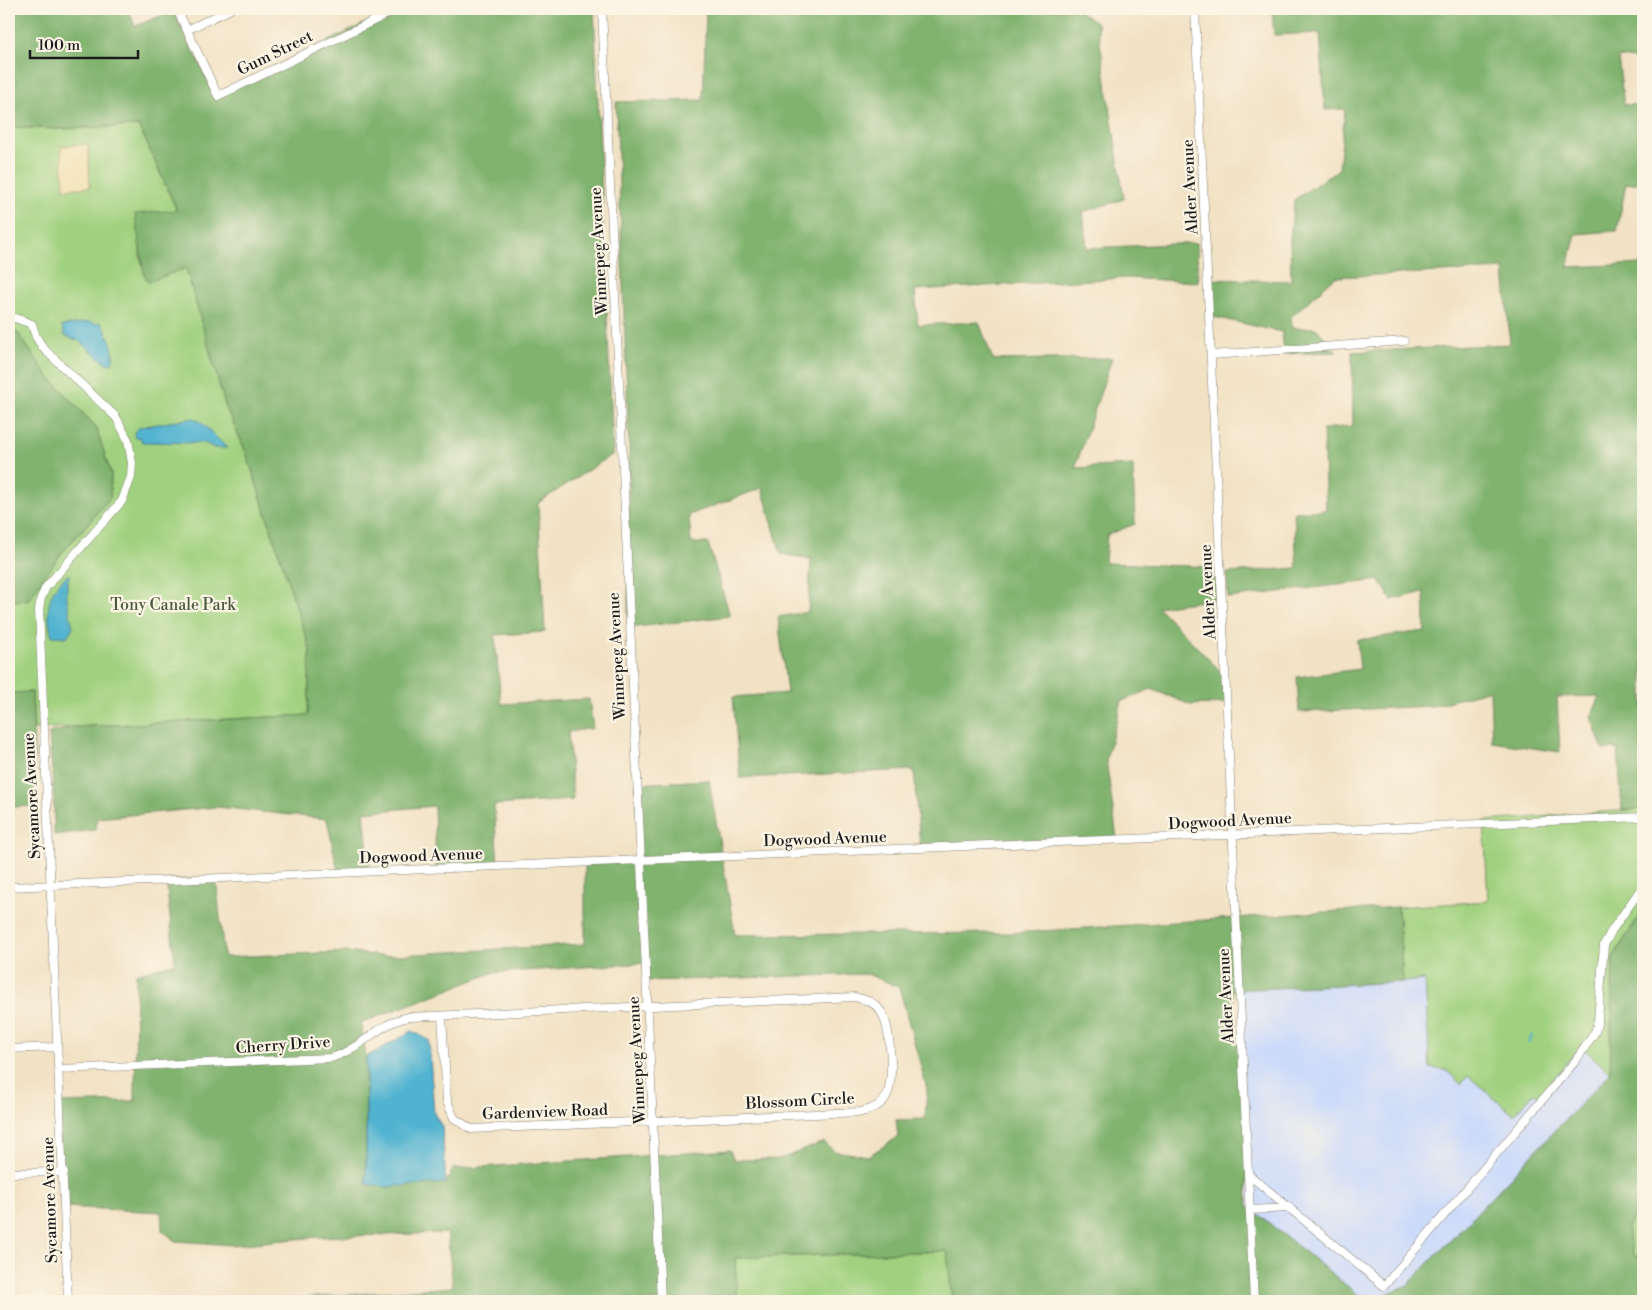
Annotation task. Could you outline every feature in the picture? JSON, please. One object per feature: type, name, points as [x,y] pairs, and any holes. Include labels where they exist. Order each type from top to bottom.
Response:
[{"type":"street","points":[[177,9],[187,30],[231,9]]},
{"type":"street","name":"Gum Street","points":[[187,30],[218,96],[398,9]]},
{"type":"street","name":"Winnepeg Avenue","points":[[602,9],[654,1122],[657,1242],[662,1301]]},
{"type":"street","name":"Alder Avenue","points":[[1195,9],[1254,1301]]},
{"type":"street","name":"Sycamore Avenue","points":[[9,316],[32,324],[36,337],[44,349],[116,417],[127,437],[132,458],[131,477],[122,501],[55,576],[41,598],[40,649],[64,1172],[68,1301]]},
{"type":"street","points":[[1212,355],[1404,342]]},
{"type":"street","name":"Dogwood Avenue","points":[[9,887],[1643,817]]},
{"type":"street","points":[[1248,1174],[1384,1286],[1577,1059],[1590,1041],[1598,1020],[1604,945],[1612,930],[1643,886]]},
{"type":"street","name":"Blossom Circle","points":[[648,1006],[855,997],[870,1001],[880,1010],[888,1030],[890,1082],[888,1094],[882,1102],[869,1111],[654,1122]]},
{"type":"street","name":"Cherry Drive","points":[[59,1069],[330,1058],[344,1053],[401,1019],[648,1006]]},
{"type":"street","name":"Gardenview Road","points":[[442,1016],[447,1101],[454,1118],[462,1125],[471,1129],[481,1130],[654,1122]]},
{"type":"street","points":[[9,1049],[57,1047]]},
{"type":"street","points":[[9,1173],[64,1172]]},
{"type":"street","points":[[1250,1210],[1290,1208]]},
{"type":"shaded area","points":[[1484,821],[1643,822],[1643,1301],[1254,1301],[1240,989],[1403,982],[1398,907],[1488,901]]},
{"type":"green space","points":[[9,9],[128,9],[135,26],[173,11],[216,95],[395,9],[594,9],[613,454],[538,503],[545,632],[495,635],[501,704],[589,699],[593,728],[568,732],[573,800],[494,805],[498,865],[436,868],[434,806],[364,812],[370,871],[338,872],[327,819],[217,807],[97,818],[95,830],[54,835],[54,799],[49,733],[74,727],[308,715],[310,649],[246,452],[225,405],[186,268],[148,282],[144,274],[135,214],[177,210],[139,126],[58,129],[9,127]]},
{"type":"green space","points":[[706,9],[1079,9],[1079,11],[1097,23],[1124,199],[1083,212],[1087,248],[1197,243],[1198,282],[1126,278],[915,290],[918,325],[979,322],[993,360],[1112,358],[1075,468],[1133,465],[1135,524],[1107,535],[1105,563],[1214,567],[1216,599],[1158,607],[1226,677],[1228,703],[1191,705],[1151,689],[1122,701],[1106,759],[1117,839],[920,847],[914,770],[740,778],[733,697],[787,693],[778,617],[808,612],[811,559],[781,554],[762,488],[689,515],[691,543],[708,543],[730,616],[628,628],[629,447],[616,102],[703,100]]},
{"type":"green space","points":[[1272,9],[1635,9],[1635,12],[1643,13],[1643,60],[1618,57],[1624,105],[1643,104],[1643,182],[1626,184],[1617,231],[1576,234],[1568,267],[1643,264],[1643,809],[1622,810],[1618,749],[1603,750],[1591,717],[1600,696],[1557,697],[1560,752],[1492,742],[1490,690],[1433,706],[1299,712],[1297,677],[1360,669],[1357,640],[1425,631],[1424,592],[1391,600],[1380,580],[1228,598],[1227,573],[1297,568],[1294,512],[1326,510],[1323,429],[1353,426],[1352,352],[1510,344],[1504,269],[1335,277],[1291,317],[1292,328],[1316,328],[1337,352],[1284,354],[1282,332],[1209,316],[1207,279],[1291,281],[1290,239],[1294,200],[1339,169],[1345,109],[1325,110],[1320,33],[1274,35]]},
{"type":"green space","name":"Tony Canale Park","points":[[139,126],[177,211],[140,239],[140,257],[149,282],[186,267],[225,405],[246,452],[310,649],[308,715],[34,729],[32,692],[9,693],[9,601],[28,600],[61,554],[110,498],[111,474],[96,427],[48,376],[18,333],[9,329],[9,127],[58,129]]},
{"type":"green space","points":[[9,329],[18,333],[48,376],[96,427],[111,474],[110,498],[61,554],[28,600],[9,601]]},
{"type":"green space","points":[[32,692],[36,806],[9,807],[9,693]]},
{"type":"green space","points":[[709,780],[735,935],[1011,933],[1398,907],[1403,982],[1232,990],[1245,1101],[1248,1206],[1366,1301],[952,1301],[947,1251],[735,1258],[737,1301],[260,1301],[453,1287],[447,1233],[317,1237],[232,1245],[175,1241],[162,1230],[161,1212],[64,1207],[58,1103],[135,1101],[136,974],[175,963],[166,880],[216,878],[224,957],[346,952],[382,956],[585,944],[585,861],[639,858],[636,784]],"holes":[[[645,963],[647,981],[867,974],[899,987],[927,1089],[925,1119],[896,1120],[898,1137],[868,1156],[834,1151],[824,1142],[780,1159],[734,1160],[730,1150],[453,1169],[446,1183],[366,1184],[366,1057],[361,1023],[492,973]]]},
{"type":"green space","points":[[1643,809],[1643,910],[1613,957],[1610,1073],[1581,1046],[1539,1096],[1534,1093],[1514,1115],[1468,1076],[1461,1084],[1446,1070],[1430,1068],[1425,980],[1403,982],[1398,907],[1488,901],[1484,821]]},
{"type":"green space","points":[[1643,910],[1643,1203],[1627,1228],[1633,1254],[1643,1260],[1643,1301],[1369,1301],[1408,1285],[1610,1073],[1613,957]]},
{"type":"green space","points":[[1643,1203],[1643,1260],[1633,1254],[1627,1228]]},
{"type":"green space","points":[[948,1251],[952,1301],[737,1301],[735,1258]]},
{"type":"sand","points":[[88,144],[90,187],[64,189],[61,146]]},
{"type":"water","points":[[89,322],[96,324],[100,322],[106,331],[111,342],[113,354],[111,364],[106,363],[79,341],[65,336],[62,326]]},
{"type":"water","points":[[194,418],[201,422],[227,448],[214,448],[205,443],[142,442],[140,437],[135,438],[134,432],[140,427]]},
{"type":"water","points":[[70,574],[67,594],[73,627],[67,637],[52,636],[49,610],[52,593],[56,586]]},
{"type":"water","points":[[412,1031],[429,1040],[434,1113],[442,1127],[446,1183],[385,1187],[366,1184],[366,1057]]},
{"type":"waterway","points":[[1529,1042],[1532,1035]]}]
